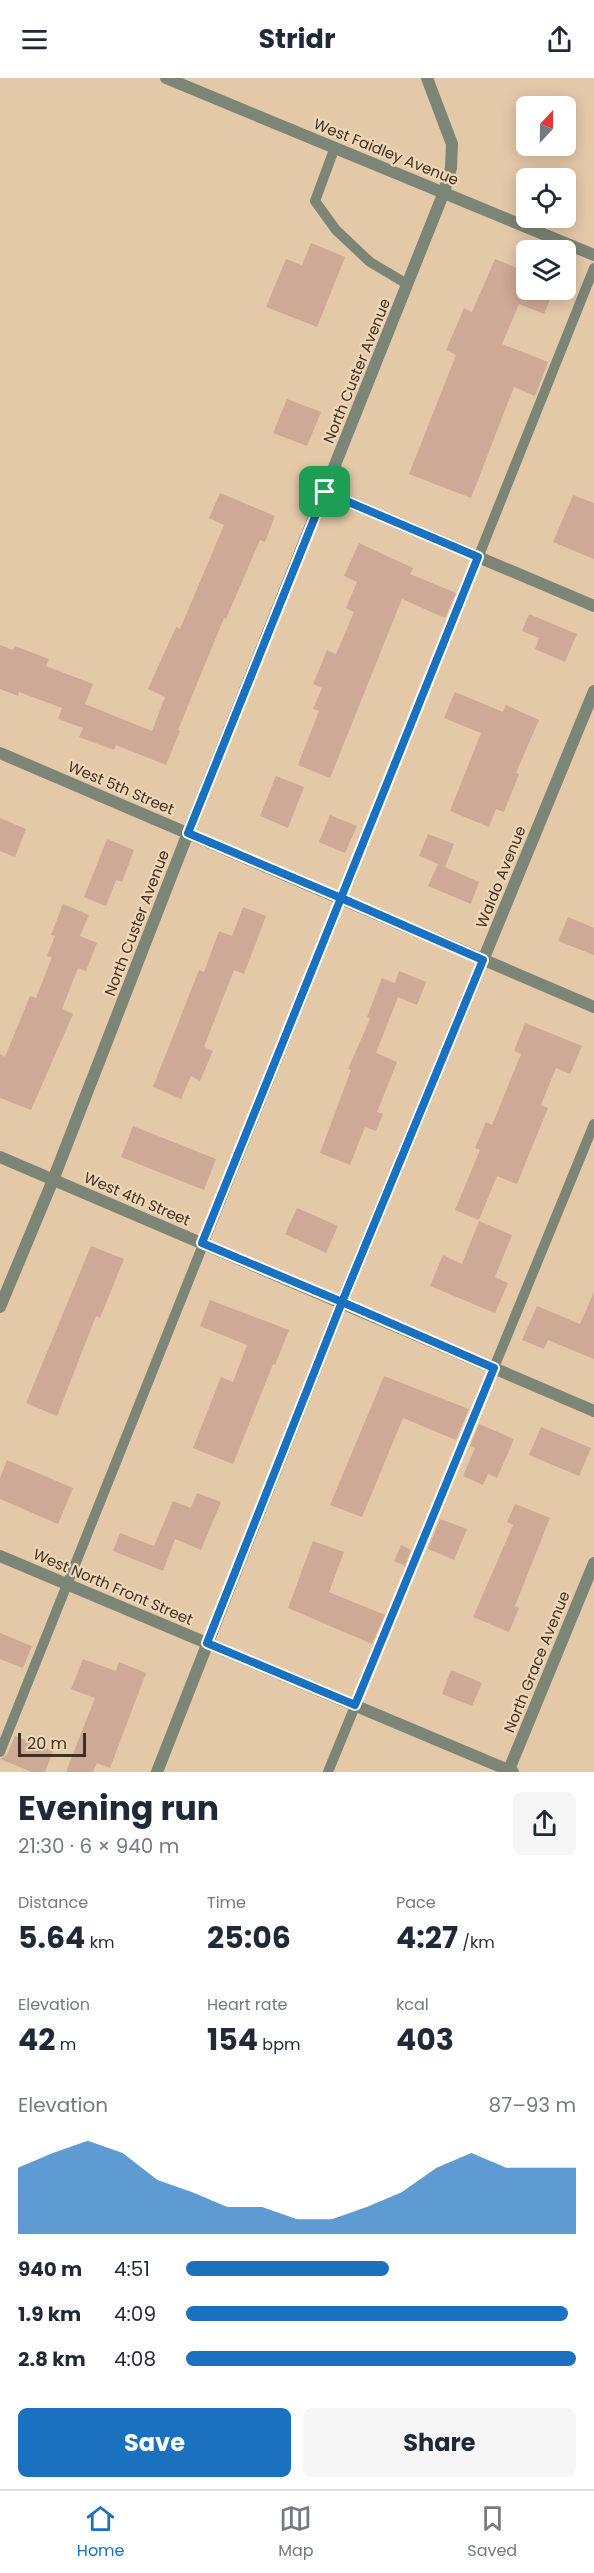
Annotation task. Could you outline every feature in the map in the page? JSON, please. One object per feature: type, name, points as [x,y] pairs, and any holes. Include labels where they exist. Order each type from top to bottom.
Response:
[{"type":"street","name":"West Faidley Avenue","points":[[166,78],[594,255]]},
{"type":"street","name":"North Custer Avenue","points":[[0,1307],[53,1180],[188,833],[444,192],[451,168],[452,144],[427,78]]},
{"type":"street","points":[[325,492],[594,606]]},
{"type":"street","name":"Waldo Avenue","points":[[157,1772],[342,1302],[594,691]]},
{"type":"street","name":"West 5th Street","points":[[0,753],[594,1007]]},
{"type":"street","name":"West 4th Street","points":[[0,1157],[594,1411]]},
{"type":"street","name":"West North Front Street","points":[[0,1556],[510,1771]]},
{"type":"street","name":"North Grace Avenue","points":[[510,1771],[594,1563]]},
{"type":"lane","points":[[335,147],[315,201],[336,230],[370,262],[407,284]]},
{"type":"lane","points":[[0,1752],[594,268]]},
{"type":"lane","points":[[328,1772],[594,1124]]},
{"type":"building","points":[[311,243],[345,257],[317,327],[266,307],[286,259],[302,265]]},
{"type":"building","points":[[495,259],[516,268],[516,300],[550,300],[544,314],[519,304],[502,344],[548,362],[535,396],[514,387],[471,498],[409,474],[456,355],[446,350],[464,308],[472,312]]},
{"type":"building","points":[[287,399],[321,412],[307,446],[273,433]]},
{"type":"building","points":[[220,493],[275,516],[265,542],[260,540],[226,619],[224,618],[166,765],[116,745],[114,750],[79,737],[83,728],[58,719],[62,708],[19,692],[18,696],[0,689],[0,645],[13,650],[15,646],[49,659],[46,666],[93,684],[85,704],[152,731],[165,697],[148,689],[176,627],[180,629],[224,525],[209,518]]},
{"type":"building","points":[[573,495],[594,503],[594,559],[553,542]]},
{"type":"building","points":[[359,543],[413,568],[410,574],[456,593],[445,618],[402,599],[330,778],[298,765],[319,711],[313,709],[322,688],[313,684],[327,650],[336,654],[354,612],[346,608],[357,582],[344,576]]},
{"type":"building","points":[[529,614],[577,634],[565,662],[535,649],[539,638],[522,631]]},
{"type":"building","points":[[455,692],[503,712],[506,705],[539,720],[516,773],[519,774],[504,812],[496,809],[489,827],[450,811],[481,733],[444,718]]},
{"type":"building","points":[[276,776],[304,787],[288,828],[260,816]]},
{"type":"building","points":[[330,815],[357,826],[345,853],[319,842]]},
{"type":"building","points":[[0,818],[26,829],[15,857],[0,851]]},
{"type":"building","points":[[428,834],[454,844],[445,867],[419,856]]},
{"type":"building","points":[[107,839],[134,850],[122,882],[116,880],[106,906],[84,897]]},
{"type":"building","points":[[438,864],[479,882],[471,904],[428,886]]},
{"type":"building","points":[[63,904],[89,915],[80,936],[97,943],[86,971],[78,968],[62,1009],[73,1014],[31,1110],[0,1098],[0,1054],[5,1057],[30,996],[36,998],[52,957],[47,956],[55,936],[51,935]]},
{"type":"building","points":[[243,907],[266,916],[244,974],[234,970],[204,1047],[213,1051],[200,1081],[191,1076],[181,1099],[153,1087],[199,970],[204,972],[219,931],[232,936]]},
{"type":"building","points":[[568,917],[594,928],[594,955],[558,941]]},
{"type":"building","points":[[399,971],[426,982],[417,1005],[398,997],[376,1053],[397,1062],[377,1112],[383,1114],[376,1131],[365,1127],[350,1165],[320,1153],[351,1070],[348,1069],[370,1019],[367,1017],[382,978],[395,983]]},
{"type":"building","points":[[525,1023],[582,1046],[570,1074],[556,1068],[541,1105],[548,1108],[517,1184],[497,1176],[479,1220],[455,1210],[480,1150],[475,1148],[486,1122],[492,1125],[521,1054],[514,1051]]},
{"type":"building","points":[[133,1126],[216,1159],[204,1190],[121,1157]]},
{"type":"building","points":[[297,1208],[338,1226],[326,1253],[285,1234]]},
{"type":"building","points":[[479,1221],[512,1235],[495,1277],[508,1283],[495,1313],[430,1286],[443,1255],[462,1264]]},
{"type":"building","points":[[91,1246],[124,1259],[100,1318],[96,1316],[57,1416],[26,1403]]},
{"type":"building","points":[[594,1292],[594,1359],[548,1340],[544,1349],[522,1340],[537,1306],[580,1324]]},
{"type":"building","points":[[210,1300],[289,1330],[233,1464],[193,1448],[221,1377],[233,1382],[247,1345],[200,1326]]},
{"type":"building","points":[[384,1376],[469,1409],[456,1440],[403,1418],[362,1517],[330,1505]]},
{"type":"building","points":[[479,1424],[514,1439],[497,1478],[488,1474],[483,1485],[463,1476],[475,1448],[470,1446]]},
{"type":"building","points":[[541,1427],[591,1448],[579,1476],[529,1455]]},
{"type":"building","points":[[7,1460],[73,1488],[58,1524],[0,1499],[0,1478]]},
{"type":"building","points":[[197,1493],[221,1502],[201,1550],[175,1539],[163,1571],[113,1551],[120,1533],[154,1546],[173,1501],[191,1508]]},
{"type":"building","points":[[515,1504],[550,1518],[515,1606],[519,1608],[509,1632],[473,1617],[513,1525],[507,1522]]},
{"type":"building","points":[[440,1519],[467,1529],[454,1560],[428,1549]]},
{"type":"building","points":[[313,1541],[344,1552],[329,1592],[385,1615],[372,1644],[288,1608]]},
{"type":"building","points":[[401,1545],[411,1550],[405,1566],[394,1561]]},
{"type":"building","points":[[0,1633],[32,1646],[23,1668],[0,1659]]},
{"type":"building","points":[[83,1659],[116,1671],[119,1662],[146,1673],[110,1768],[97,1763],[93,1772],[66,1772],[95,1698],[71,1689]]},
{"type":"building","points":[[451,1670],[482,1683],[472,1706],[442,1694]]},
{"type":"building","points":[[15,1736],[53,1751],[45,1772],[32,1772],[0,1759],[7,1755]]},
{"type":"route","points":[[325,492],[188,833],[341,898],[202,1243],[342,1302],[207,1643],[355,1705],[494,1368],[342,1302],[483,960],[341,898],[478,557],[325,492]]}]
